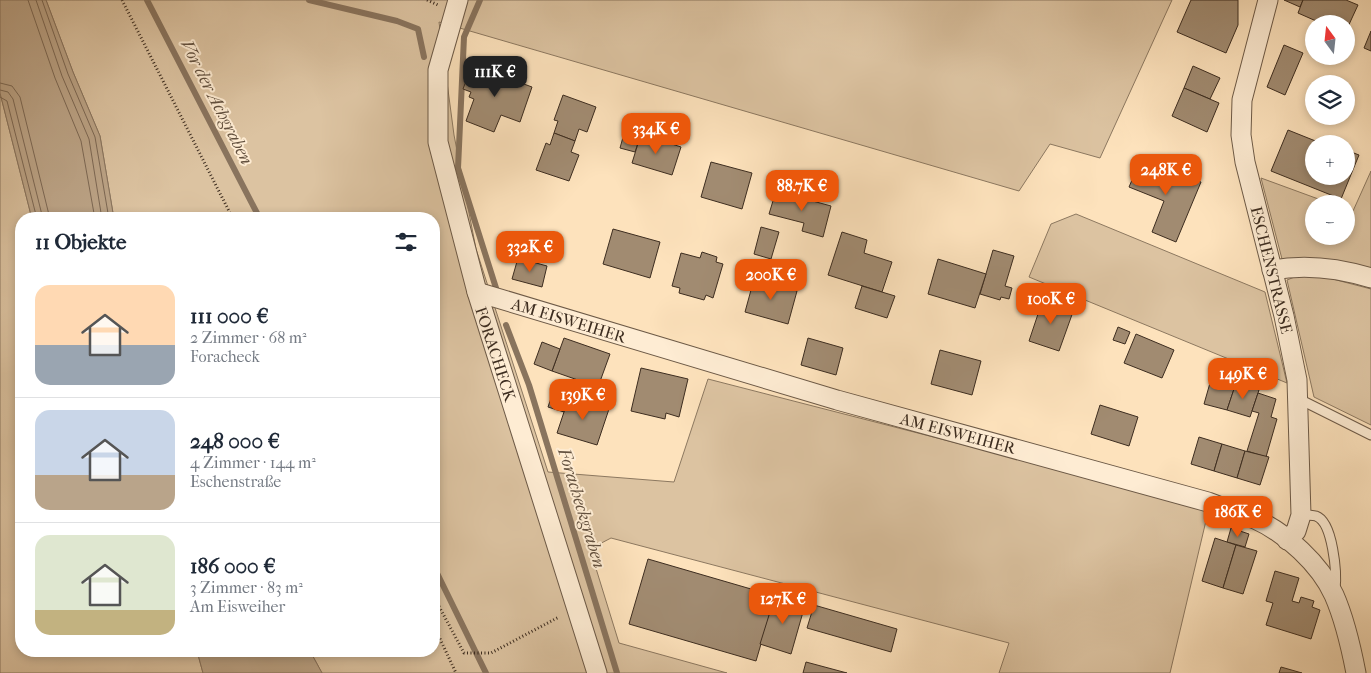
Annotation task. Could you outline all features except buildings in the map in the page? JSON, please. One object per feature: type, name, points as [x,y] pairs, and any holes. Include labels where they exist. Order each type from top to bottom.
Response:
[{"type":"street","name":"FORACHECK","points":[[458,0],[438,70],[438,142],[477,292],[597,673]]},
{"type":"street","name":"ESCHENSTRASSE","points":[[1268,0],[1242,100],[1241,135],[1244,162],[1272,270],[1297,380],[1301,515],[1296,531],[1287,540]]},
{"type":"street","points":[[1272,270],[1293,266],[1330,269],[1371,278]]},
{"type":"street","name":"AM EISWEIHER","points":[[477,292],[837,400],[1208,502],[1256,520],[1287,540],[1312,563],[1334,594],[1349,638],[1356,673]]},
{"type":"lane","points":[[1299,399],[1371,435]]},
{"type":"lane","points":[[1301,515],[1317,516],[1327,525],[1337,575],[1334,594]]},
{"type":"path","points":[[122,0],[229,212]]},
{"type":"path","points":[[440,609],[464,653],[491,653],[577,608]]},
{"type":"path","points":[[440,639],[456,673]]},
{"type":"shaded area","points":[[46,0],[1172,0],[1100,158],[1050,144],[1019,191],[439,22],[454,135],[476,249],[548,472],[674,482],[708,379],[1209,508],[1170,673],[999,673],[1009,643],[611,538],[590,549],[619,643],[727,673],[322,673],[313,657],[440,657],[440,212],[113,212],[100,136]]},
{"type":"shaded area","points":[[0,93],[30,212],[15,212],[15,657],[199,657],[203,673],[0,673]]},
{"type":"shaded area","points":[[1371,171],[1371,271],[1305,259],[1282,259],[1261,178],[1307,195],[1305,195],[1305,245],[1355,245],[1355,207]]},
{"type":"shaded area","points":[[1076,214],[1265,292],[1287,383],[1029,277],[1051,224]]},
{"type":"shaded area","points":[[1297,276],[1325,277],[1371,289],[1371,425],[1314,397],[1287,280]]},
{"type":"water","points":[[0,0],[46,0],[100,136],[113,212],[30,212],[0,93]]},
{"type":"water","points":[[199,657],[313,657],[322,673],[203,673]]},
{"type":"waterway","name":"Vor der Achgraben","points":[[147,0],[256,212]]},
{"type":"waterway","points":[[309,0],[397,21],[418,29],[424,57]]},
{"type":"waterway","name":"Foracheckgraben","points":[[480,0],[464,37],[458,168],[496,288]]},
{"type":"waterway","name":"Foracheckgraben","points":[[506,325],[529,385],[617,673]]},
{"type":"waterway","name":"Vor der Achgraben","points":[[440,579],[486,673]]}]
